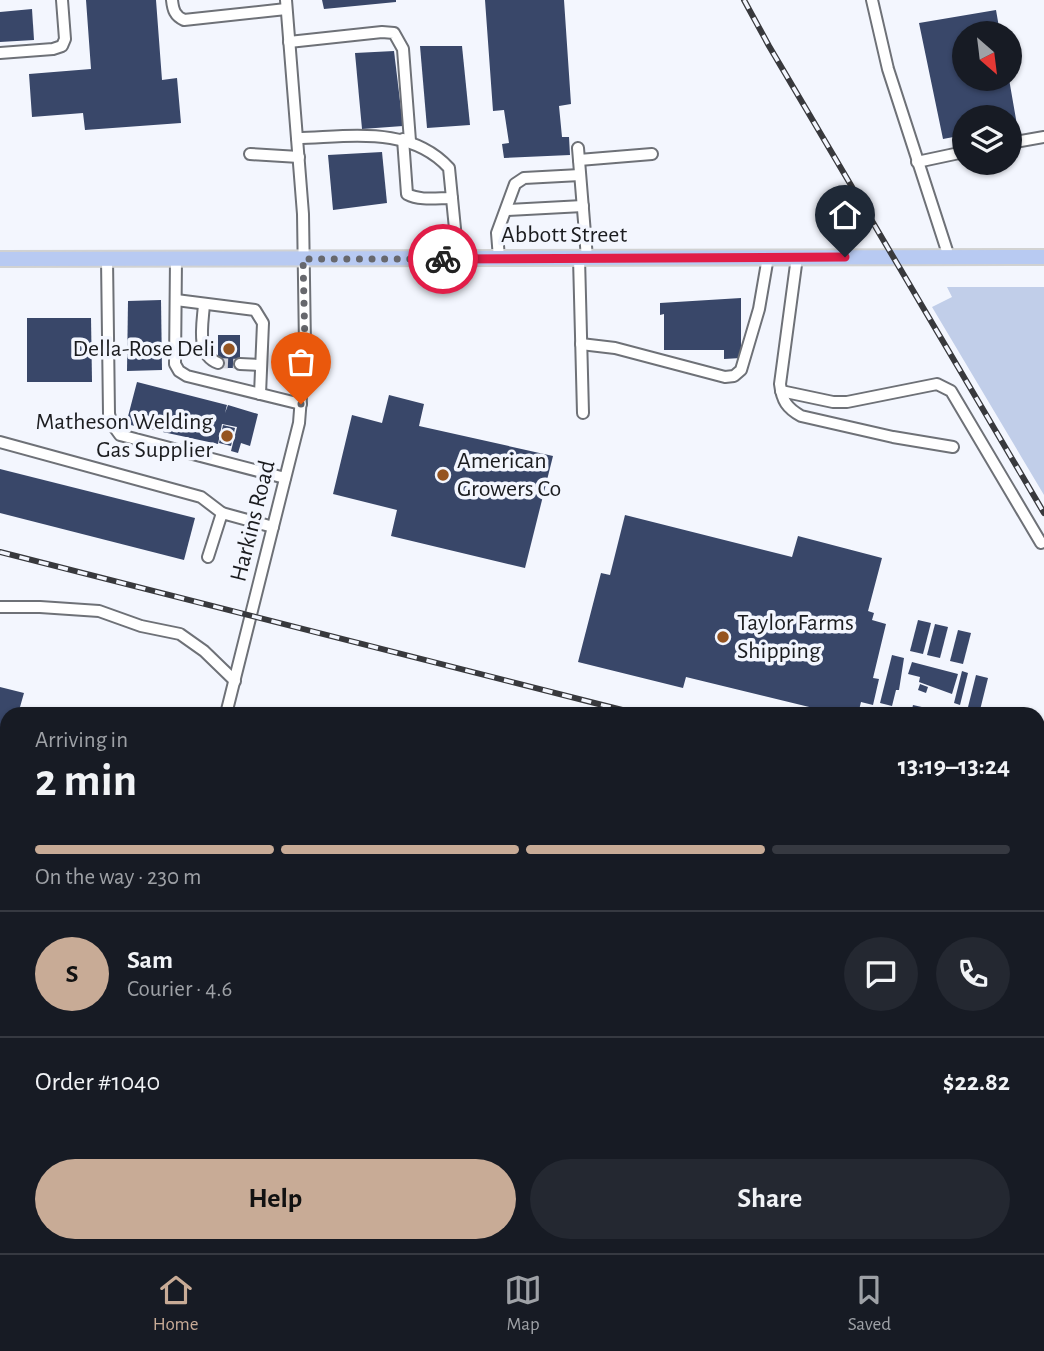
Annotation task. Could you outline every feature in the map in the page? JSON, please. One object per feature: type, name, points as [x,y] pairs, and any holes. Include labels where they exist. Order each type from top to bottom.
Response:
[{"type":"main road","name":"Abbott Street","points":[[0,259],[1044,257]]},
{"type":"street","points":[[0,53],[62,46],[65,39],[62,0]]},
{"type":"street","points":[[172,0],[173,10],[184,20],[286,5]]},
{"type":"street","points":[[872,0],[887,69],[949,257]]},
{"type":"street","name":"Harkins Road","points":[[228,707],[301,404],[305,346],[303,214],[286,5]]},
{"type":"street","points":[[289,42],[394,33],[402,49],[407,194],[426,198],[452,198]]},
{"type":"street","points":[[297,138],[377,136],[407,140],[440,158],[449,167],[458,259]]},
{"type":"street","points":[[1022,141],[1044,137]]},
{"type":"street","points":[[578,148],[583,206],[583,413]]},
{"type":"street","points":[[250,154],[299,157]]},
{"type":"street","points":[[579,160],[652,155]]},
{"type":"street","points":[[917,162],[952,155]]},
{"type":"street","points":[[499,258],[497,233],[515,184],[524,178],[580,175]]},
{"type":"street","points":[[506,210],[583,206]]},
{"type":"street","points":[[581,344],[615,348],[725,377],[734,376],[741,370],[752,333],[768,257]]},
{"type":"street","points":[[797,257],[780,384],[788,409],[801,416],[893,437],[953,447]]},
{"type":"street","points":[[107,259],[109,414],[120,435],[285,478]]},
{"type":"street","points":[[176,259],[175,365],[179,371],[187,376],[301,404]]},
{"type":"street","points":[[176,300],[255,310],[263,323],[260,394]]},
{"type":"street","points":[[204,304],[203,349],[212,361],[218,363]]},
{"type":"street","points":[[240,364],[261,365]]},
{"type":"street","points":[[781,391],[833,402],[847,402],[937,384],[951,391],[1041,543]]},
{"type":"street","points":[[0,442],[201,496],[222,513],[273,527]]},
{"type":"street","points":[[208,557],[222,513]]},
{"type":"street","points":[[0,607],[99,611],[141,626],[180,635],[204,651],[234,681]]},
{"type":"shaded area","points":[[947,287],[1044,287],[1044,495],[932,307],[952,297]]},
{"type":"building","points":[[86,0],[156,0],[162,80],[177,78],[181,123],[85,130],[83,113],[32,117],[29,74],[91,69]]},
{"type":"building","points":[[322,0],[396,0],[396,2],[324,9]]},
{"type":"building","points":[[485,0],[564,0],[571,104],[559,106],[562,137],[569,137],[570,155],[504,158],[502,144],[509,143],[504,110],[493,111]]},
{"type":"building","points":[[32,9],[34,40],[0,42],[0,12]]},
{"type":"building","points":[[996,10],[998,21],[952,21],[952,91],[1011,91],[1014,105],[952,105],[952,137],[943,139],[919,23]]},
{"type":"building","points":[[420,46],[462,46],[470,125],[427,128]]},
{"type":"building","points":[[394,51],[403,126],[362,129],[355,53]]},
{"type":"building","points":[[382,152],[387,203],[333,210],[328,155]]},
{"type":"building","points":[[741,298],[741,358],[724,359],[724,350],[664,350],[664,314],[660,315],[660,303]]},
{"type":"building","points":[[161,300],[162,370],[127,371],[128,301]]},
{"type":"building","points":[[27,318],[91,318],[92,382],[27,382]]},
{"type":"building","name":"Della-Rose Deli","points":[[218,335],[240,335],[240,368],[218,368]]},
{"type":"building","points":[[137,382],[227,405],[225,413],[228,405],[258,414],[250,446],[241,443],[238,453],[231,451],[237,427],[222,424],[218,444],[126,424]]},
{"type":"building","name":"American Growers Co","points":[[389,395],[424,404],[419,426],[553,456],[525,568],[391,536],[397,510],[333,494],[352,415],[382,423]]},
{"type":"building","name":"Matheson Welding Gas Supplier","points":[[223,425],[235,428],[231,446],[219,443]]},
{"type":"building","points":[[0,469],[195,518],[184,560],[0,513]]},
{"type":"building","name":"Taylor Farms Shipping","points":[[625,515],[792,557],[798,536],[882,558],[868,611],[874,613],[872,620],[886,624],[873,678],[879,679],[873,705],[861,702],[860,707],[809,707],[686,677],[683,688],[578,662],[601,573],[610,575]]},
{"type":"building","points":[[918,620],[931,623],[923,654],[910,651]]},
{"type":"building","points":[[935,624],[948,627],[940,658],[927,655]]},
{"type":"building","points":[[958,630],[971,633],[963,664],[950,661]]},
{"type":"building","points":[[892,655],[904,658],[899,690],[896,690],[892,706],[880,703]]},
{"type":"building","points":[[912,662],[958,674],[952,694],[919,682],[920,677],[908,674]]},
{"type":"building","points":[[962,671],[968,673],[960,705],[954,703]]},
{"type":"building","points":[[976,675],[988,678],[981,707],[968,707]]},
{"type":"building","points":[[920,684],[928,687],[926,693],[918,690]]},
{"type":"building","points":[[0,687],[24,693],[20,707],[0,707]]},
{"type":"tunnel","points":[[218,363],[240,364]]},
{"type":"railway","points":[[744,0],[1044,513]]},
{"type":"railway","points":[[0,552],[610,707]]},
{"type":"way so far","points":[[301,404],[305,346],[303,259],[443,259]]},
{"type":"place","name":"Della-Rose Deli","points":[[229,349]]},
{"type":"place","name":"Matheson Welding Gas Supplier","points":[[227,436]]},
{"type":"place","name":"American Growers Co","points":[[443,475]]},
{"type":"place","name":"Taylor Farms Shipping","points":[[723,637]]},
{"type":"route","points":[[443,259],[845,257]]}]
